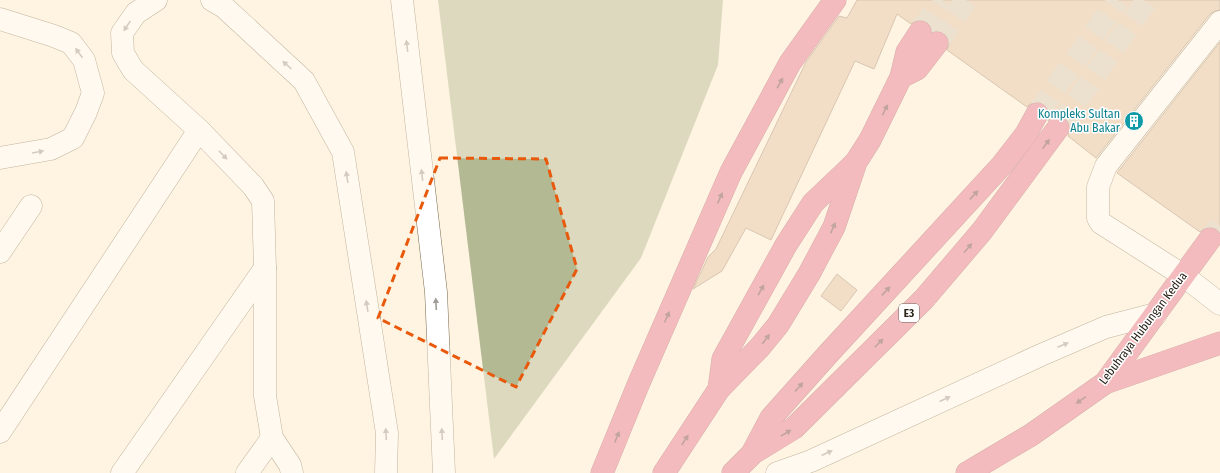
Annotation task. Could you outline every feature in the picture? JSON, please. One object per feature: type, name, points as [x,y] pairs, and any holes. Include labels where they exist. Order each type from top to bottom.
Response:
[{"type":"highway","points":[[602,473],[638,385],[731,172],[790,63],[835,0]]},
{"type":"highway","points":[[664,473],[719,389],[765,342],[778,325],[809,274],[834,227],[856,162],[870,140],[901,78],[917,69],[929,37]]},
{"type":"highway","points":[[753,453],[771,418],[1002,165],[1026,134],[1037,114]]},
{"type":"highway","name":"E3","points":[[733,473],[753,453],[794,428],[924,299],[982,231],[1058,128]]},
{"type":"highway","points":[[719,389],[723,359],[786,245],[813,203],[856,162]]},
{"type":"highway","name":"Lebuhraya Hubungan Kedua","points":[[967,473],[1030,435],[1105,383],[1210,240]]},
{"type":"highway","points":[[1105,383],[1220,343]]},
{"type":"lane","points":[[156,0],[136,13],[122,33],[123,53],[133,70],[199,130],[253,186],[263,201],[265,268],[265,396],[272,438],[290,465],[292,473]]},
{"type":"lane","points":[[212,0],[224,7],[304,81],[343,152],[387,433],[386,473]]},
{"type":"lane","points":[[402,0],[436,292],[444,473]]},
{"type":"lane","points":[[0,19],[72,43],[84,60],[93,93],[86,112],[73,138],[50,149],[0,158]]},
{"type":"lane","points":[[1220,22],[1106,166],[1098,187],[1098,218],[1101,222],[1184,276],[1220,304]]},
{"type":"lane","points":[[0,432],[199,130]]},
{"type":"lane","points":[[0,252],[31,206]]},
{"type":"lane","points":[[122,473],[265,268]]},
{"type":"lane","points":[[777,473],[811,460],[1106,327],[1156,314]]},
{"type":"lane","points":[[247,473],[272,438]]},
{"type":"highlighted area","points":[[440,158],[546,159],[577,269],[516,387],[378,318]]},
{"type":"green space","points":[[438,0],[723,0],[718,65],[641,258],[494,459]]},
{"type":"building","name":"Kompleks Sultan Abu Bakar","points":[[857,0],[1220,0],[1220,10],[1210,14],[1096,158],[1068,136],[1070,123],[1065,118],[1053,116],[1048,121],[1049,113],[1047,107],[1043,103],[1031,103],[1027,107],[947,50],[949,39],[944,33],[932,31],[931,26],[927,22],[921,20],[915,21],[911,24],[897,14],[874,69],[855,61],[771,240],[746,228],[722,271],[693,289],[708,257],[716,249],[806,62],[839,16],[847,18]]},
{"type":"building","points":[[1220,42],[1220,232],[1211,227],[1205,228],[1200,232],[1117,173]]},
{"type":"building","points":[[837,274],[857,290],[841,311],[821,296]]},
{"type":"tunnel","points":[[920,32],[942,0]]},
{"type":"tunnel","points":[[937,43],[966,0]]},
{"type":"tunnel","points":[[1037,114],[1118,0]]},
{"type":"tunnel","points":[[1058,128],[1147,0]]},
{"type":"tunnel","points":[[1210,239],[1220,226]]},
{"type":"place","name":"Kompleks Sultan Abu Bakar","points":[[1134,121]]}]
